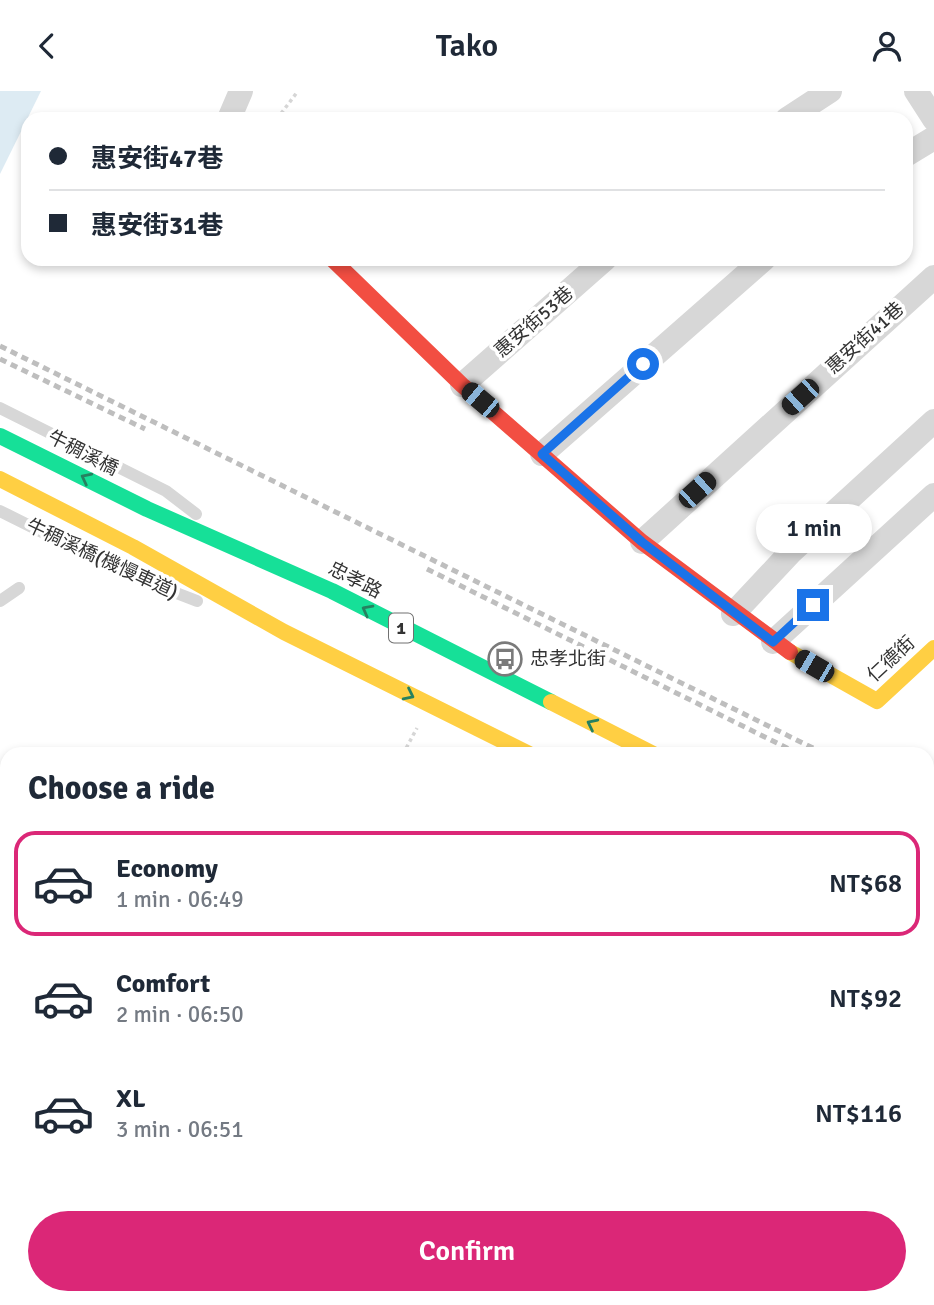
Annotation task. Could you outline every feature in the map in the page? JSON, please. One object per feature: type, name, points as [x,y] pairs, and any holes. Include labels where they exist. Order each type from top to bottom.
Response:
[{"type":"main road","points":[[339,266],[462,385],[642,542],[773,642]]},
{"type":"main road","name":"牛稠溪橋","points":[[0,436],[147,509]]},
{"type":"main road","points":[[0,479],[133,547],[284,632],[515,747]]},
{"type":"main road","name":"忠孝路","points":[[147,509],[332,591],[639,747]]},
{"type":"main road","name":"仁德街","points":[[773,642],[877,701],[934,647]]},
{"type":"street","points":[[232,112],[241,91]]},
{"type":"street","points":[[798,112],[830,91]]},
{"type":"street","points":[[916,91],[934,119]]},
{"type":"street","points":[[913,151],[934,138]]},
{"type":"street","name":"惠安街53巷","points":[[462,385],[597,266]]},
{"type":"street","points":[[542,454],[756,266]]},
{"type":"street","name":"惠安街41巷","points":[[642,542],[934,277]]},
{"type":"street","points":[[733,614],[790,553],[934,421]]},
{"type":"street","points":[[773,642],[934,495]]},
{"type":"lane","points":[[0,408],[166,491],[193,510],[217,540]]},
{"type":"lane","name":"牛稠溪橋(機慢車道)","points":[[0,511],[122,572],[284,632]]},
{"type":"lane","points":[[0,601],[19,588]]},
{"type":"path","points":[[282,112],[298,91]]},
{"type":"shaded area","points":[[0,91],[41,91],[31,112],[21,112],[21,131],[0,174]]},
{"type":"railway","points":[[0,346],[811,747]]},
{"type":"railway","points":[[0,359],[145,429]]},
{"type":"railway","points":[[427,569],[785,747]]},
{"type":"traffic: fast","points":[[0,436],[147,509],[332,591],[551,702]]},
{"type":"traffic: slow","points":[[0,479],[133,547],[284,632],[515,747]]},
{"type":"traffic: slow","points":[[790,652],[877,701],[934,648]]},
{"type":"traffic: slow","points":[[551,702],[639,747]]},
{"type":"traffic: jam","points":[[339,266],[462,385],[642,542],[790,652]]},
{"type":"place","name":"忠孝北街","points":[[505,659]]},
{"type":"route","points":[[643,364],[542,454],[642,542],[773,642],[813,605]]}]
